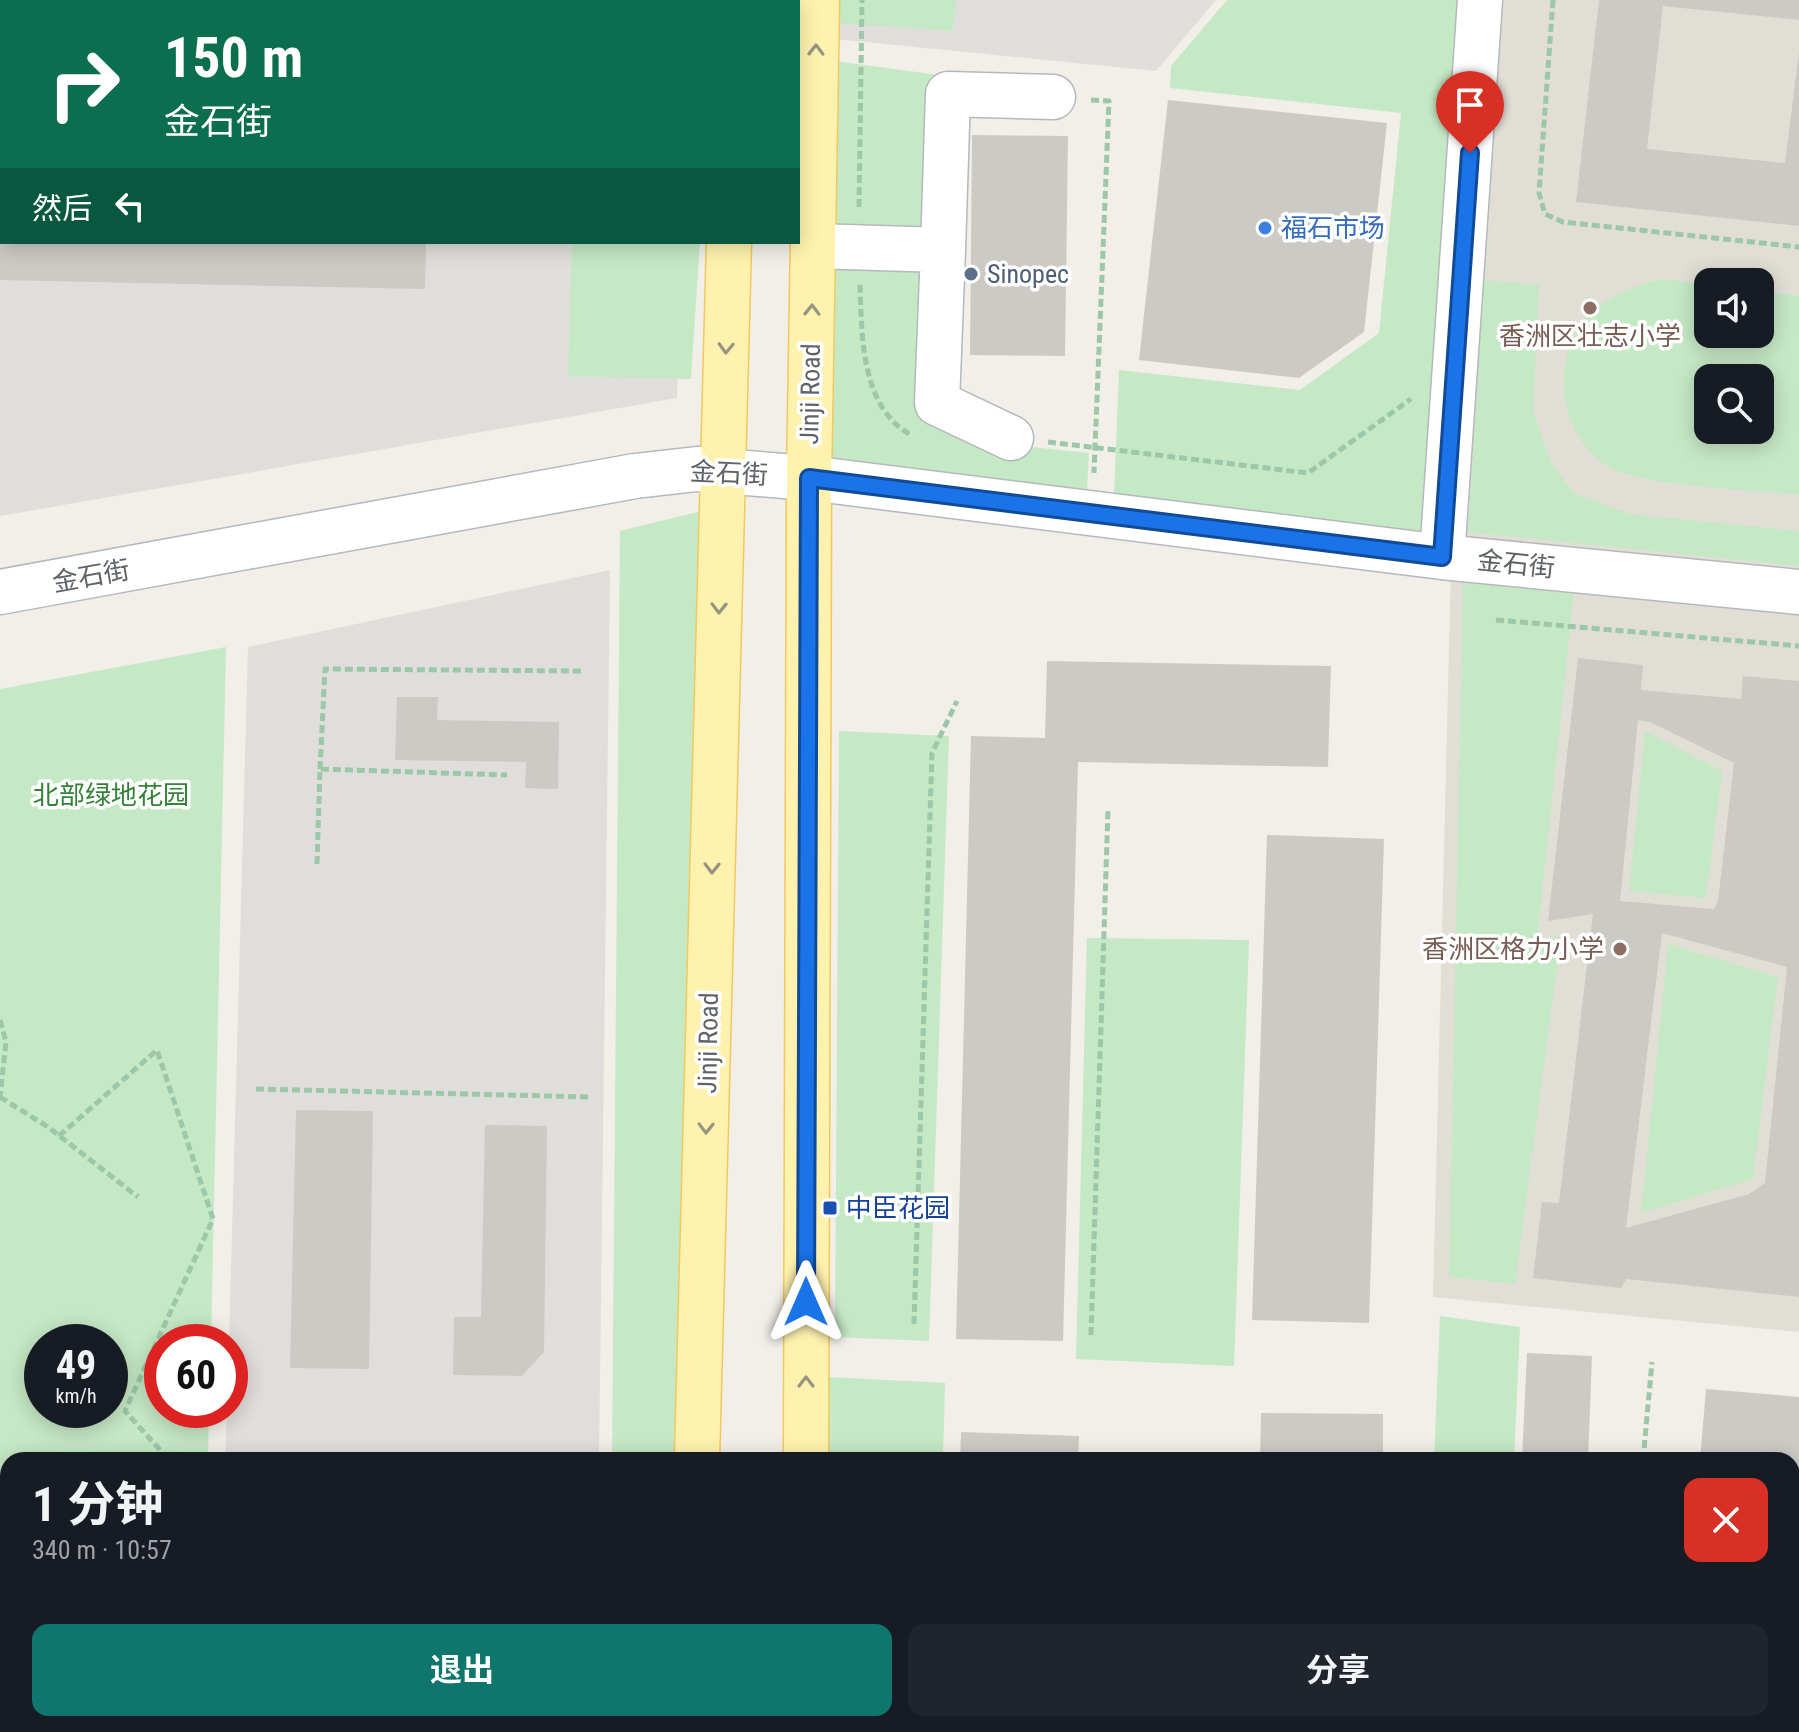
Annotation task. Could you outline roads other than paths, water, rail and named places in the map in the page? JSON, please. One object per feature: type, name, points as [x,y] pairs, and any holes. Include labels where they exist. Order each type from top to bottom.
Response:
[{"type":"main road","name":"Jinji Road","points":[[806,1452],[809,478],[817,0]]},
{"type":"main road","name":"Jinji Road","points":[[697,1452],[729,244]]},
{"type":"street","points":[[1442,557],[1480,0]]},
{"type":"street","points":[[1011,438],[937,403],[948,94],[1053,97]]},
{"type":"street","points":[[813,246],[943,250]]},
{"type":"street","name":"金石街","points":[[0,592],[646,474],[723,470],[1442,557],[1799,592]]},
{"type":"place","name":"福石市场","points":[[1265,228]]},
{"type":"place","name":"Sinopec","points":[[971,274]]},
{"type":"place","name":"香洲区壮志小学","points":[[1590,308]]},
{"type":"place","name":"香洲区格力小学","points":[[1620,949]]},
{"type":"place","name":"中臣花园","points":[[830,1208]]},
{"type":"park label","name":"北部绿地花园","points":[[111,795]]}]
